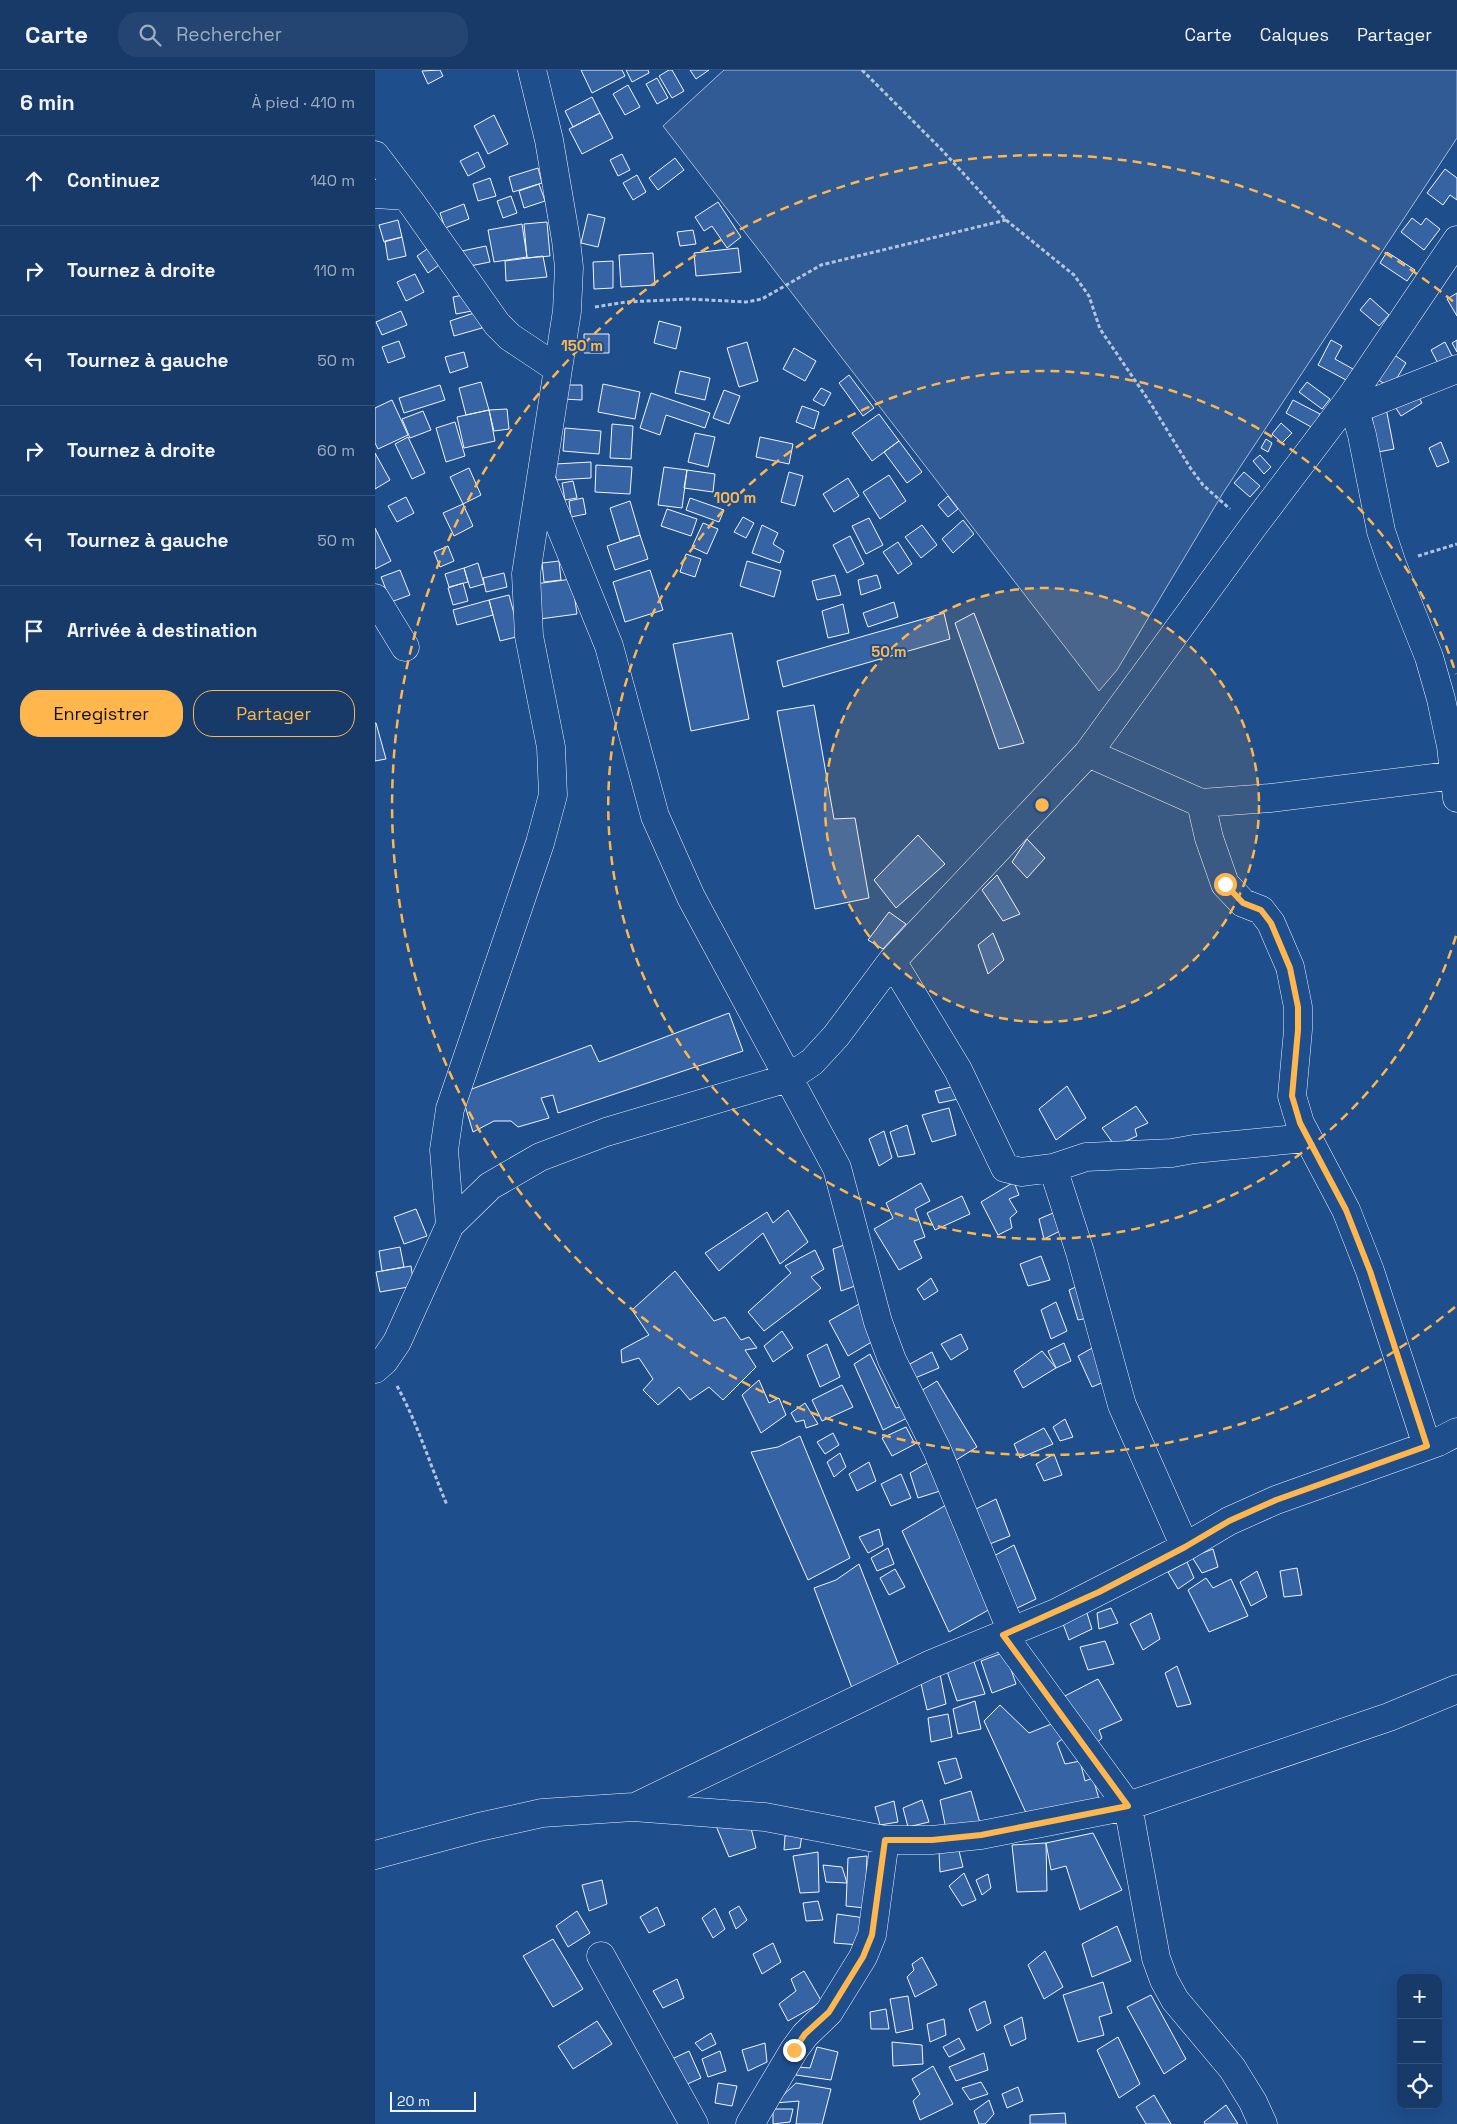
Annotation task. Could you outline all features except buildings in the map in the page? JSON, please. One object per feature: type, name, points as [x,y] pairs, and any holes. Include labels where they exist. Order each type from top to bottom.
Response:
[{"type":"street","points":[[450,1225],[445,1150],[450,1109],[540,843],[553,795],[551,747],[529,636],[525,574],[567,311],[569,267],[549,140],[532,70]]},
{"type":"street","points":[[375,155],[497,324],[511,337],[558,369]]},
{"type":"street","points":[[375,194],[406,196]]},
{"type":"street","points":[[379,1365],[397,1342],[450,1225],[490,1186],[540,1157],[607,1132],[788,1078],[812,1062],[830,1042],[892,961],[1089,753],[1252,528],[1353,403],[1457,240]]},
{"type":"street","points":[[1353,403],[1457,369]]},
{"type":"street","points":[[1089,753],[1201,803],[1456,783],[1451,746],[1441,699],[1429,657],[1391,564],[1381,531],[1363,435],[1353,403]]},
{"type":"street","points":[[541,479],[609,646],[655,816],[691,897],[837,1168],[879,1322],[892,1360],[937,1450],[1007,1634],[1128,1806],[1154,1949],[1164,1980],[1175,2000],[1232,2068],[1253,2102],[1263,2124]]},
{"type":"street","points":[[375,598],[405,647]]},
{"type":"street","points":[[633,1807],[929,1665],[1007,1634],[1091,1596],[1185,1547],[1229,1521],[1276,1500],[1445,1443],[1349,1219],[1306,1138],[1292,1096],[1298,1030],[1298,1007],[1290,968],[1271,923],[1261,910],[1243,903],[1225,884],[1209,838],[1201,803]]},
{"type":"street","points":[[892,961],[958,1070],[1005,1168],[1021,1172],[1053,1168],[1086,1157],[1172,1154],[1194,1149],[1306,1138]]},
{"type":"street","points":[[1053,1168],[1080,1252],[1122,1405],[1185,1547]]},
{"type":"street","points":[[375,1855],[479,1827],[541,1813],[633,1807],[765,1818],[885,1840],[932,1840],[981,1835],[1128,1806],[1389,1717],[1457,1689]]},
{"type":"street","points":[[750,2124],[794,2050],[805,2034],[829,2012],[863,1957],[872,1935],[885,1840]]},
{"type":"street","points":[[601,1956],[694,2124]]},
{"type":"path","points":[[862,70],[941,149],[1006,220],[1074,276],[1089,296],[1100,329],[1151,404],[1191,469],[1203,484],[1252,528]]},
{"type":"path","points":[[567,311],[626,302],[689,299],[746,302],[761,300],[821,265],[1006,220]]},
{"type":"path","points":[[1391,564],[1457,544]]},
{"type":"path","points":[[379,1365],[410,1408],[428,1461],[447,1505]]},
{"type":"shaded area","points":[[724,70],[1457,70],[1457,138],[1223,493],[1117,670],[1099,691],[663,126]]},
{"type":"route","points":[[794,2050],[805,2034],[829,2012],[863,1957],[872,1935],[885,1840],[932,1840],[981,1835],[1128,1806],[1003,1635],[1099,1592],[1185,1547],[1229,1521],[1276,1500],[1427,1446],[1370,1271],[1346,1210],[1306,1138],[1292,1096],[1298,1030],[1298,1007],[1290,968],[1271,923],[1261,910],[1243,903],[1225,884]]}]
